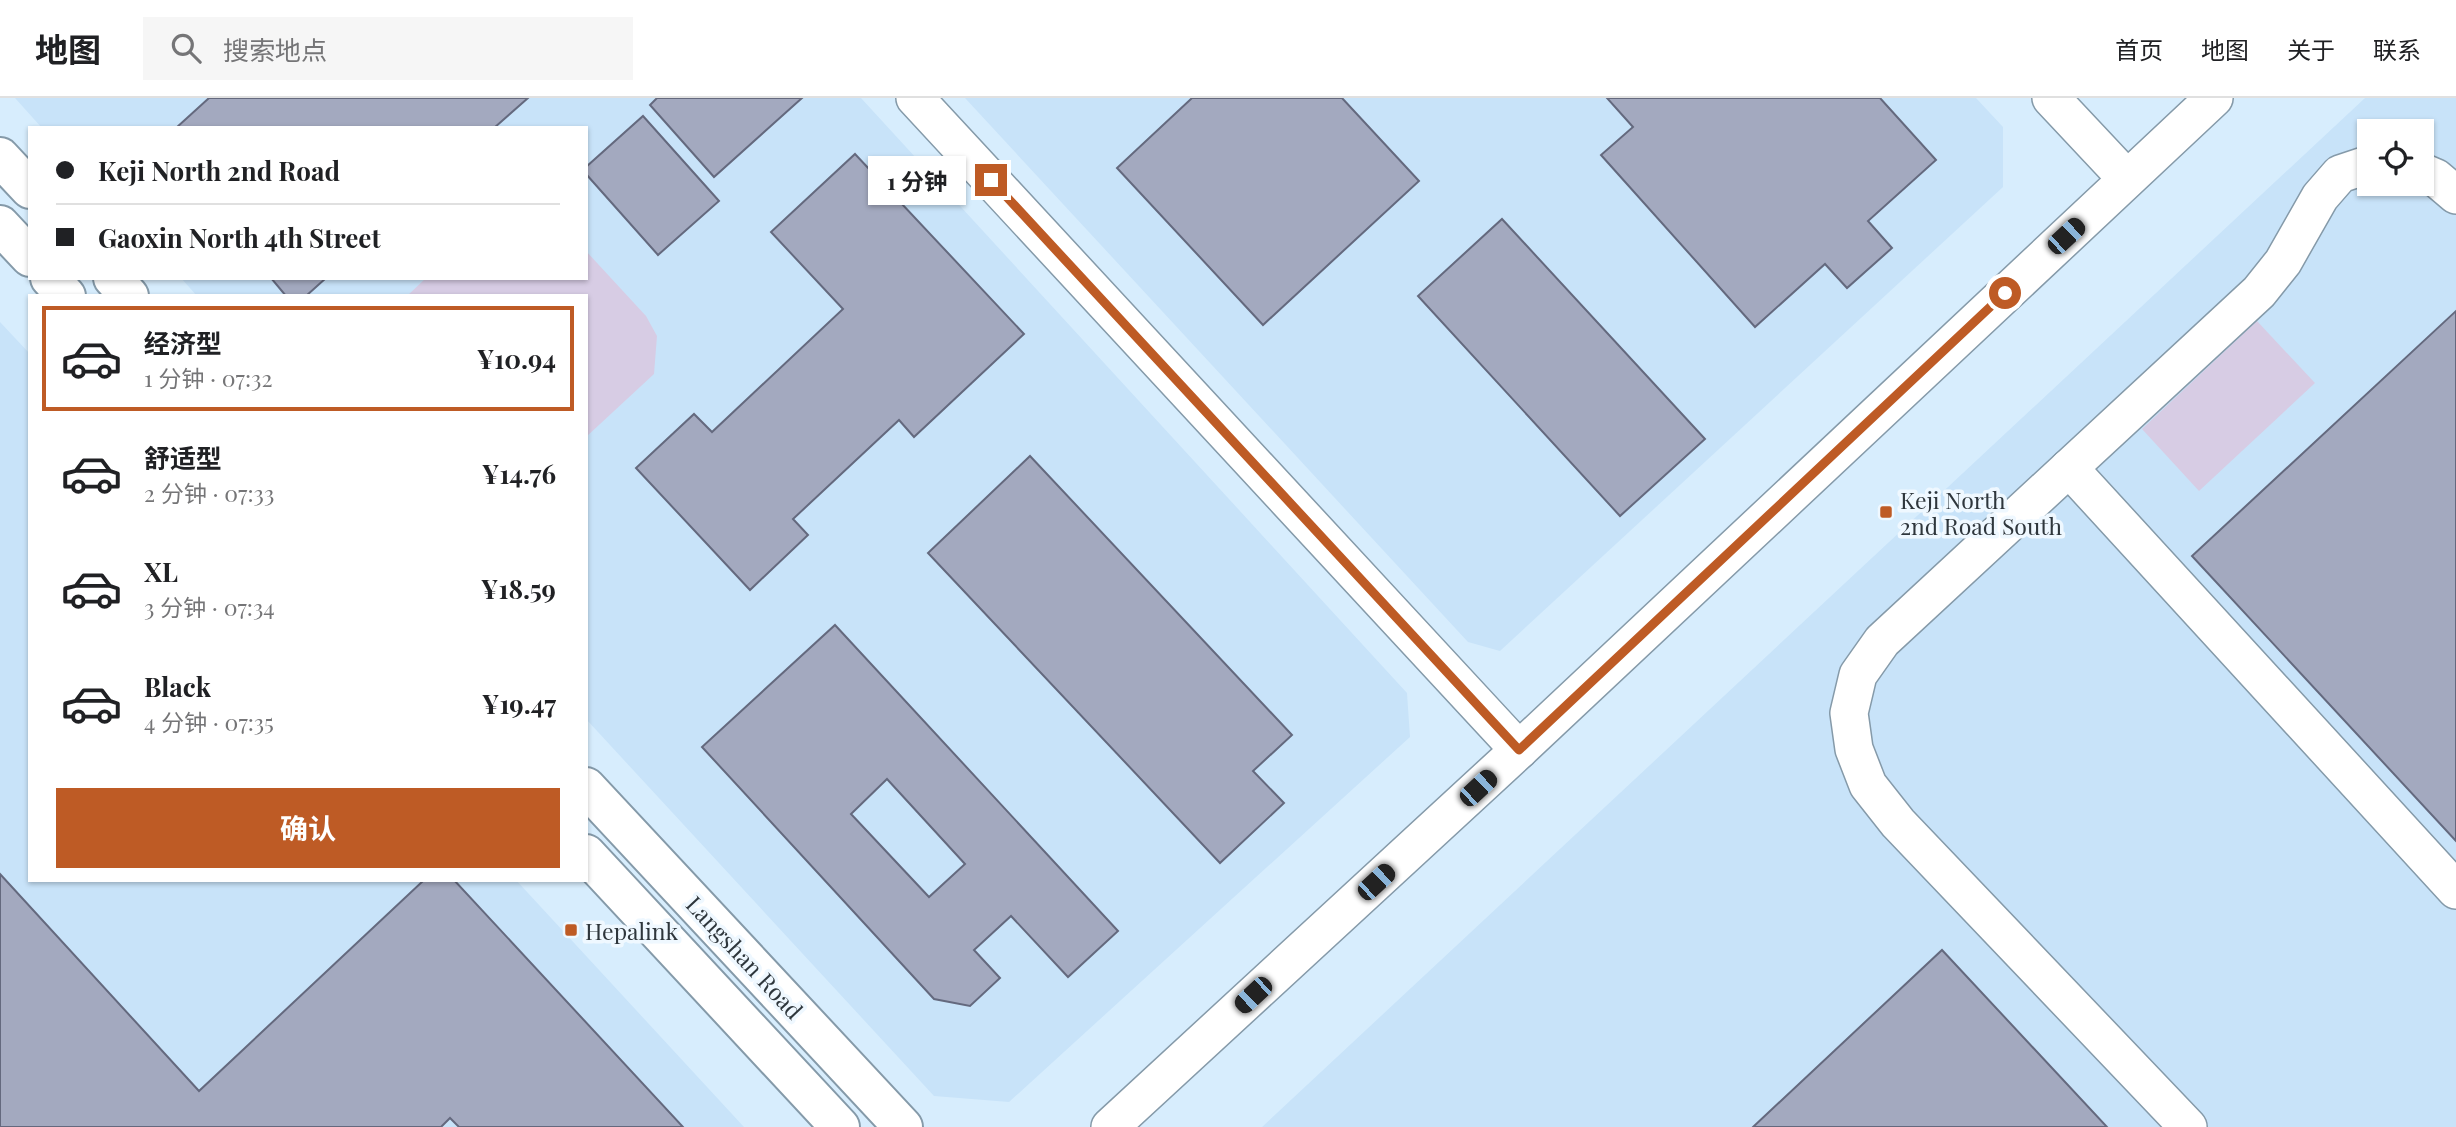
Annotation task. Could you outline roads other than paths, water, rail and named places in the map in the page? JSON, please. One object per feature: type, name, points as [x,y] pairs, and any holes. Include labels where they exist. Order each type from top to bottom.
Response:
[{"type":"main road","points":[[0,157],[28,187]]},
{"type":"main road","points":[[0,225],[28,255]]},
{"type":"main road","points":[[52,280],[64,294]]},
{"type":"main road","points":[[115,280],[127,294]]},
{"type":"main road","name":"Langshan Road","points":[[588,789],[903,1127]]},
{"type":"main road","name":"Langshan Road","points":[[588,857],[840,1127]]},
{"type":"street","points":[[915,98],[1519,750]]},
{"type":"street","points":[[2052,98],[2127,179]]},
{"type":"street","points":[[1110,1127],[1519,750],[2214,98]]},
{"type":"street","points":[[2188,1127],[1898,822],[1868,785],[1854,749],[1849,713],[1858,675],[1882,641],[2259,292],[2283,262],[2320,197],[2340,174],[2357,168]]},
{"type":"street","points":[[2434,177],[2456,195]]},
{"type":"street","points":[[2069,468],[2456,890]]},
{"type":"place","name":"Keji North 2nd Road South","points":[[1886,512]]},
{"type":"place","name":"Hepalink","points":[[571,930]]}]
